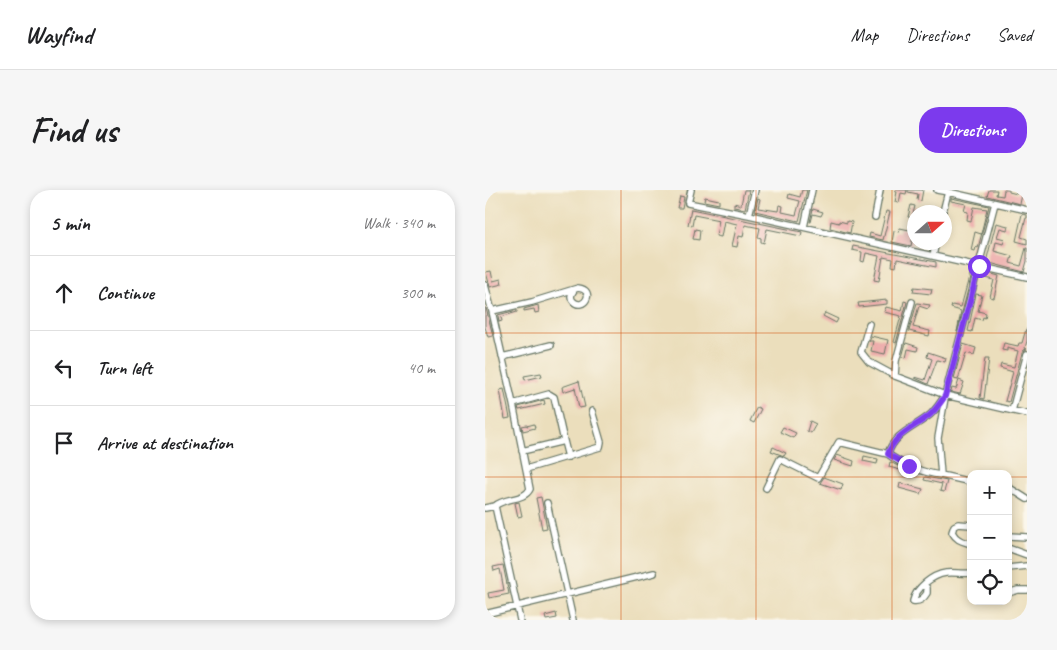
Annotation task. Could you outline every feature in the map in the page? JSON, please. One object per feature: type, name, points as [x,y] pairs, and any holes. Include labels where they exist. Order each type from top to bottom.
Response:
[{"type":"street","points":[[691,190],[688,203],[1027,277]]},
{"type":"street","points":[[749,215],[755,190]]},
{"type":"street","points":[[804,227],[812,190]]},
{"type":"street","points":[[875,217],[881,190]]},
{"type":"street","points":[[937,190],[1027,210]]},
{"type":"street","points":[[977,199],[979,190]]},
{"type":"street","points":[[945,205],[948,192]]},
{"type":"street","points":[[941,474],[938,438],[945,396],[995,202]]},
{"type":"street","points":[[933,256],[934,250]]},
{"type":"street","points":[[485,285],[513,404],[530,489],[526,495],[485,508]]},
{"type":"street","points":[[492,311],[574,290]]},
{"type":"street","points":[[895,376],[896,361],[912,302]]},
{"type":"street","points":[[869,324],[861,352],[869,362],[895,376],[945,396],[1027,414]]},
{"type":"street","points":[[502,357],[551,345]]},
{"type":"street","points":[[1012,411],[1027,354]]},
{"type":"street","points":[[513,404],[549,394],[554,397],[568,457]]},
{"type":"street","points":[[888,454],[896,439],[932,413],[945,396]]},
{"type":"street","points":[[526,469],[600,447],[601,442],[591,411]]},
{"type":"street","points":[[522,451],[565,441]]},
{"type":"street","points":[[766,488],[780,459],[818,478],[839,442],[888,454],[909,466],[928,473],[941,474],[967,481]]},
{"type":"street","points":[[1012,490],[1027,499]]},
{"type":"street","points":[[547,503],[573,620]]},
{"type":"street","points":[[495,506],[520,620]]},
{"type":"street","points":[[967,525],[958,524],[954,526],[952,532],[955,538],[967,543]]},
{"type":"street","points":[[1012,536],[1027,537]]},
{"type":"street","points":[[1012,549],[1027,555]]},
{"type":"street","points":[[1012,568],[1027,566]]},
{"type":"street","points":[[485,614],[654,573]]},
{"type":"street","points":[[925,584],[936,576],[945,573],[967,573]]},
{"type":"street","points":[[1012,592],[1027,590]]},
{"type":"building","points":[[744,190],[749,190],[745,209],[734,207],[734,203],[741,205]]},
{"type":"building","points":[[802,190],[807,190],[799,221],[755,211],[758,198],[760,199],[758,208],[778,211],[779,205],[783,206],[782,212],[796,215],[800,201],[788,198],[789,194],[800,197]]},
{"type":"building","points":[[895,190],[907,190],[906,194],[901,193],[899,203],[895,202],[897,192]]},
{"type":"building","points":[[908,190],[923,190],[921,201],[917,200],[918,194],[908,192]]},
{"type":"building","points":[[989,190],[997,190],[996,195],[1003,196],[1004,190],[1017,194],[1018,190],[1023,190],[1020,204],[987,196]]},
{"type":"building","points":[[680,196],[684,197],[682,208],[677,208]]},
{"type":"building","points":[[705,197],[719,200],[719,204],[704,201]]},
{"type":"building","points":[[951,198],[989,206],[978,248],[976,247],[975,251],[971,250],[975,232],[981,234],[987,209],[974,207],[971,221],[967,220],[968,212],[964,211],[966,204],[951,201]]},
{"type":"building","points":[[691,209],[802,232],[801,236],[767,229],[764,243],[758,237],[760,228],[745,225],[743,237],[739,236],[737,247],[732,246],[737,224],[724,221],[721,237],[716,236],[719,220],[694,215],[692,226],[688,225]]},
{"type":"building","points":[[813,209],[823,212],[821,216],[813,214],[810,222]]},
{"type":"building","points":[[886,211],[890,212],[883,240],[869,237],[870,233],[880,236]]},
{"type":"building","points":[[1022,214],[1027,215],[1027,218],[1021,237],[1027,239],[1027,244],[1016,241]]},
{"type":"building","points":[[831,221],[839,223],[839,221],[852,222],[850,233],[830,228]]},
{"type":"building","points":[[996,223],[1008,226],[1007,230],[1000,228],[997,237],[1005,239],[1003,244],[996,242],[994,251],[1012,256],[1010,263],[1021,266],[1027,248],[1027,261],[1024,272],[986,262]]},
{"type":"building","points":[[900,228],[907,230],[907,245],[892,242],[894,231],[899,232]]},
{"type":"building","points":[[695,229],[700,230],[699,240],[693,239]]},
{"type":"building","points":[[853,246],[936,262],[936,267],[897,259],[896,267],[892,266],[893,259],[883,257],[879,281],[874,280],[879,256],[866,253],[864,262],[861,261],[862,252],[852,250]]},
{"type":"building","points":[[971,270],[973,270],[957,332],[961,311],[951,308],[952,305],[961,307]]},
{"type":"building","points":[[491,271],[493,281],[501,279],[502,284],[490,287],[486,272]]},
{"type":"building","points":[[984,272],[999,276],[994,298],[990,297],[994,280],[982,277]]},
{"type":"building","points":[[914,287],[932,289],[931,294],[913,292]]},
{"type":"building","points":[[976,294],[982,295],[978,311],[986,313],[985,318],[983,317],[982,320],[975,318],[972,332],[968,331]]},
{"type":"building","points":[[887,300],[887,304],[859,307],[858,303]]},
{"type":"building","points":[[904,301],[907,302],[896,343],[894,342],[901,316],[884,312],[886,307],[902,311]]},
{"type":"building","points":[[917,303],[930,305],[928,309],[919,306],[913,327],[930,331],[929,336],[909,331]]},
{"type":"building","points":[[538,305],[539,312],[535,313],[534,309],[524,311],[524,309]]},
{"type":"building","points":[[485,308],[493,336],[488,337],[485,327]]},
{"type":"building","points":[[517,310],[517,312],[501,317],[502,321],[499,322],[498,315]]},
{"type":"building","points":[[825,313],[838,319],[836,323],[823,316]]},
{"type":"building","points":[[1026,329],[1027,341],[1025,348],[1027,349],[1022,353],[1009,402],[1005,401],[1013,372],[1000,368],[1001,364],[1014,367],[1018,351],[1007,348],[1007,351],[1002,350],[1004,343],[1018,346],[1019,343],[1022,343]]},
{"type":"building","points":[[871,336],[888,340],[885,354],[871,351],[873,341],[869,341]]},
{"type":"building","points":[[906,343],[918,347],[917,351],[908,349],[906,358],[902,357]]},
{"type":"building","points":[[963,344],[976,348],[974,355],[966,353],[958,380],[954,379]]},
{"type":"building","points":[[928,352],[946,358],[945,362],[937,360],[928,384],[915,377],[925,380],[932,359],[927,357]]},
{"type":"building","points":[[985,358],[989,358],[984,399],[980,398]]},
{"type":"building","points":[[541,373],[542,376],[525,380],[524,376]]},
{"type":"building","points":[[959,380],[964,382],[960,394],[951,392],[952,388],[956,389]]},
{"type":"building","points":[[579,381],[585,407],[579,408],[575,388],[563,392],[562,387]]},
{"type":"building","points":[[504,389],[510,418],[505,419],[500,390]]},
{"type":"building","points":[[544,400],[545,404],[519,410],[518,407]]},
{"type":"building","points":[[757,407],[761,409],[754,423],[750,421]]},
{"type":"building","points":[[810,421],[816,424],[811,433],[807,431]]},
{"type":"building","points":[[534,424],[535,428],[523,431],[522,426]]},
{"type":"building","points":[[783,427],[796,433],[793,438],[780,432]]},
{"type":"building","points":[[773,447],[786,453],[784,456],[771,451]]},
{"type":"building","points":[[837,455],[854,461],[853,466],[834,460]]},
{"type":"building","points":[[864,456],[878,459],[877,464],[863,461]]},
{"type":"building","points":[[890,462],[904,469],[904,471],[889,467]]},
{"type":"building","points":[[824,477],[843,484],[841,490],[820,483]]},
{"type":"building","points":[[925,477],[947,481],[944,492],[940,491],[942,484],[924,480]]},
{"type":"building","points":[[900,483],[923,489],[921,494],[899,488]]},
{"type":"building","points":[[541,497],[547,528],[542,529],[536,498]]},
{"type":"building","points":[[519,502],[522,516],[518,517],[515,503]]},
{"type":"building","points":[[503,565],[509,594],[489,598],[488,593],[504,590],[500,569],[494,571],[493,567]]},
{"type":"building","points":[[556,613],[557,618],[546,620],[545,616]]},
{"type":"route","points":[[909,466],[888,454],[890,448],[903,433],[932,413],[945,396],[979,266]]}]
